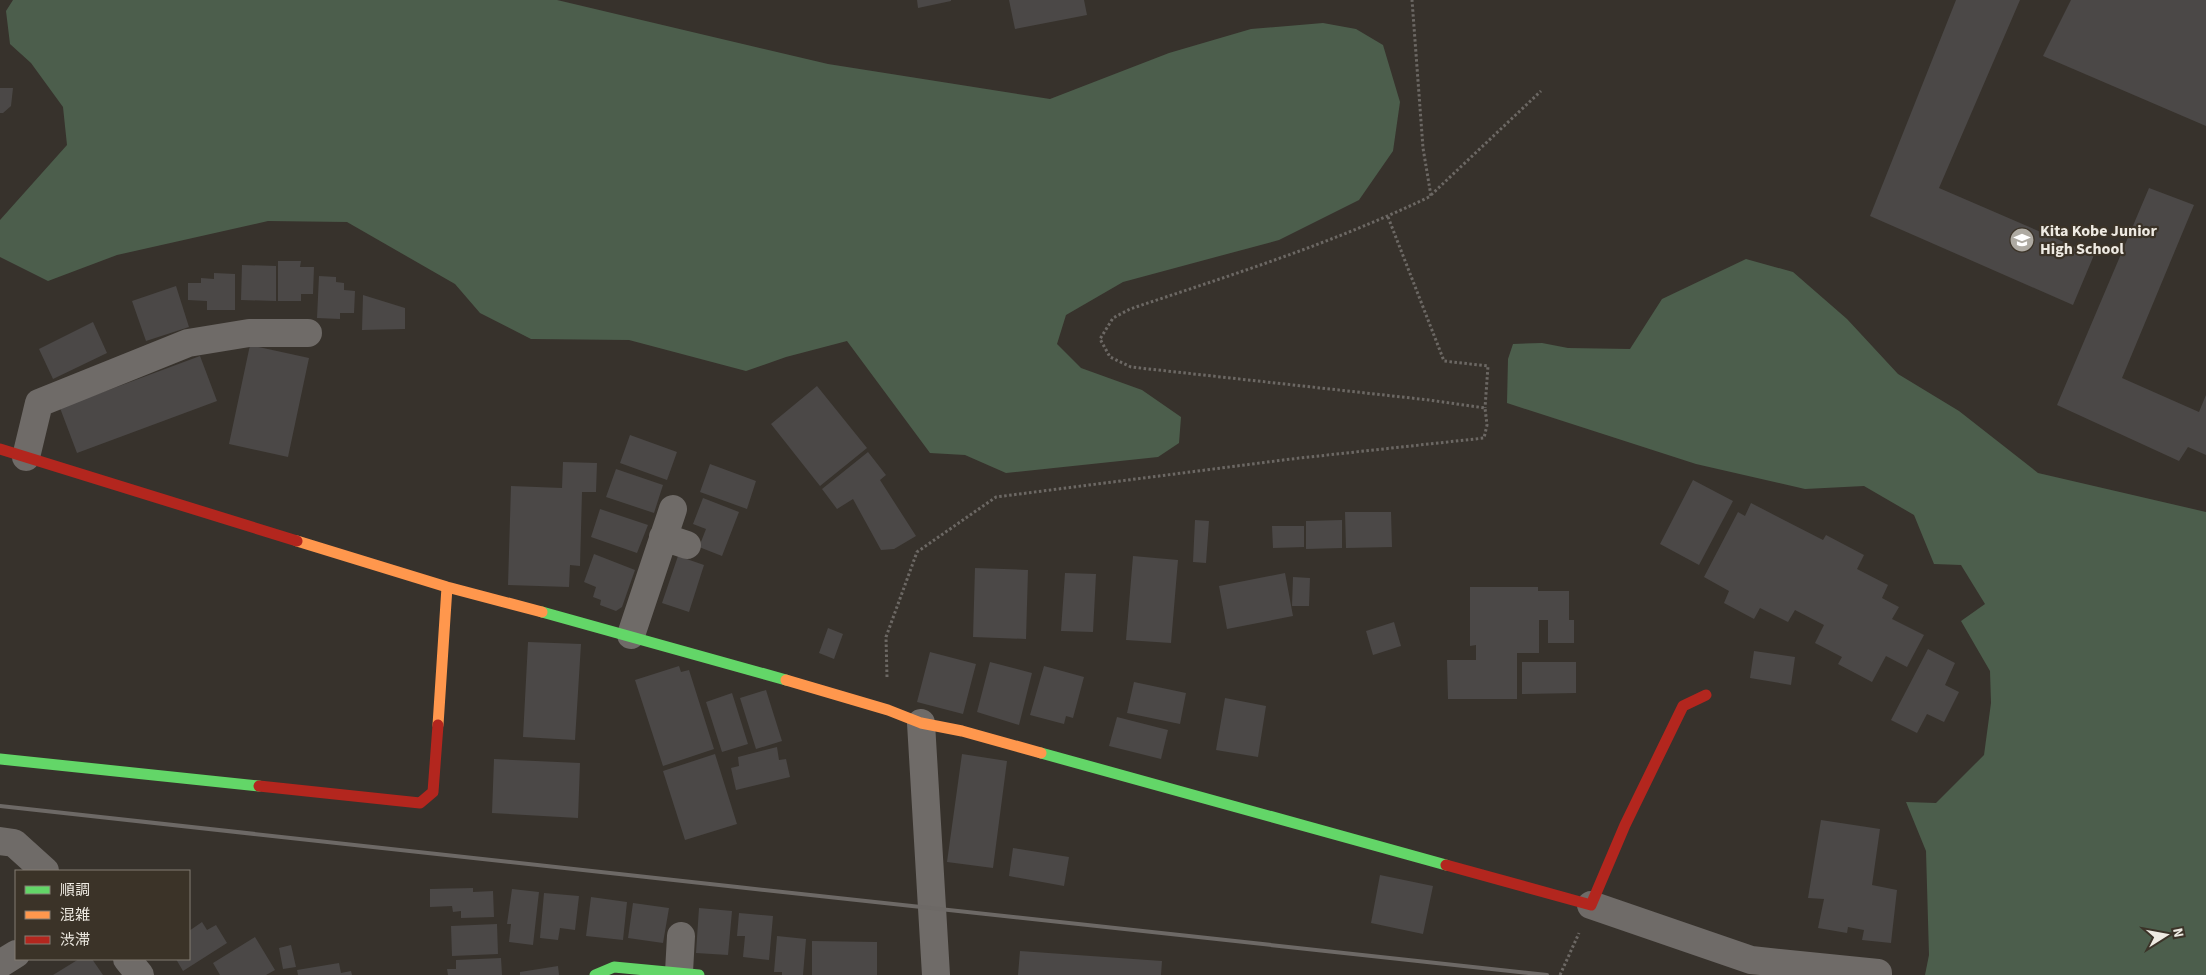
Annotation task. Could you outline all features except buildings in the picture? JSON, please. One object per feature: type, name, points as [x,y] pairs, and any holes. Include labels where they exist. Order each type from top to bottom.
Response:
[{"type":"street","points":[[26,457],[39,403],[188,343],[249,333],[308,333]]},
{"type":"street","points":[[0,450],[447,587],[631,635],[888,710],[921,723],[962,731],[1591,905],[1750,960],[1878,973],[1878,975]]},
{"type":"street","points":[[631,635],[675,541],[673,509]]},
{"type":"street","points":[[0,759],[420,803],[433,792],[447,587]]},
{"type":"street","points":[[1591,905],[1625,825],[1683,706],[1706,695]]},
{"type":"street","points":[[921,723],[936,975]]},
{"type":"street","points":[[0,842],[14,843],[44,870]]},
{"type":"street","points":[[595,975],[596,973],[614,968],[689,974],[681,936]]},
{"type":"street","points":[[0,964],[15,955]]},
{"type":"street","points":[[128,960],[140,975]]},
{"type":"path","points":[[1412,0],[1423,148],[1431,196]]},
{"type":"path","points":[[1485,408],[1429,400],[1131,367],[1110,357],[1100,339],[1113,318],[1130,309],[1324,243],[1388,217],[1431,196],[1541,91]]},
{"type":"path","points":[[888,710],[886,637],[917,552],[996,496],[1290,459],[1484,438],[1487,425],[1485,408],[1488,366],[1444,361],[1388,217]]},
{"type":"path","points":[[1560,975],[1591,905]]},
{"type":"green space","points":[[13,0],[557,0],[828,64],[1050,99],[1169,53],[1251,29],[1323,23],[1356,29],[1383,45],[1400,102],[1393,151],[1359,200],[1279,240],[1123,282],[1066,315],[1057,344],[1081,368],[1142,390],[1181,417],[1179,443],[1158,457],[1006,473],[965,455],[930,453],[847,341],[786,357],[746,371],[629,340],[531,339],[480,313],[455,284],[347,222],[268,221],[117,255],[48,281],[0,257],[0,220],[67,145],[63,107],[31,63],[10,44],[6,11]]},
{"type":"green space","points":[[1746,259],[1793,272],[1847,319],[1898,374],[1959,411],[2038,473],[2206,512],[2206,975],[1925,975],[1929,955],[1926,851],[1906,802],[1936,803],[1984,755],[1991,703],[1990,671],[1961,621],[1985,604],[1961,565],[1934,564],[1914,515],[1864,486],[1805,489],[1696,464],[1507,403],[1508,359],[1513,344],[1542,343],[1568,348],[1630,349],[1662,299]]},
{"type":"railway","points":[[0,806],[1547,975]]},
{"type":"traffic: fast","points":[[542,612],[786,680]]},
{"type":"traffic: fast","points":[[1041,753],[1446,865]]},
{"type":"traffic: fast","points":[[0,759],[259,786]]},
{"type":"traffic: fast","points":[[595,975],[614,967],[699,975]]},
{"type":"traffic: slow","points":[[297,541],[447,587],[542,612]]},
{"type":"traffic: slow","points":[[438,725],[447,587]]},
{"type":"traffic: slow","points":[[786,680],[888,710],[921,723],[962,731],[1041,753]]},
{"type":"traffic: jam","points":[[0,449],[297,541]]},
{"type":"traffic: jam","points":[[1446,865],[1591,905],[1625,825],[1683,706],[1706,695]]},
{"type":"traffic: jam","points":[[259,786],[420,803],[433,792],[438,725]]},
{"type":"place","name":"Kita Kobe Junior High School","points":[[2022,240]]}]
